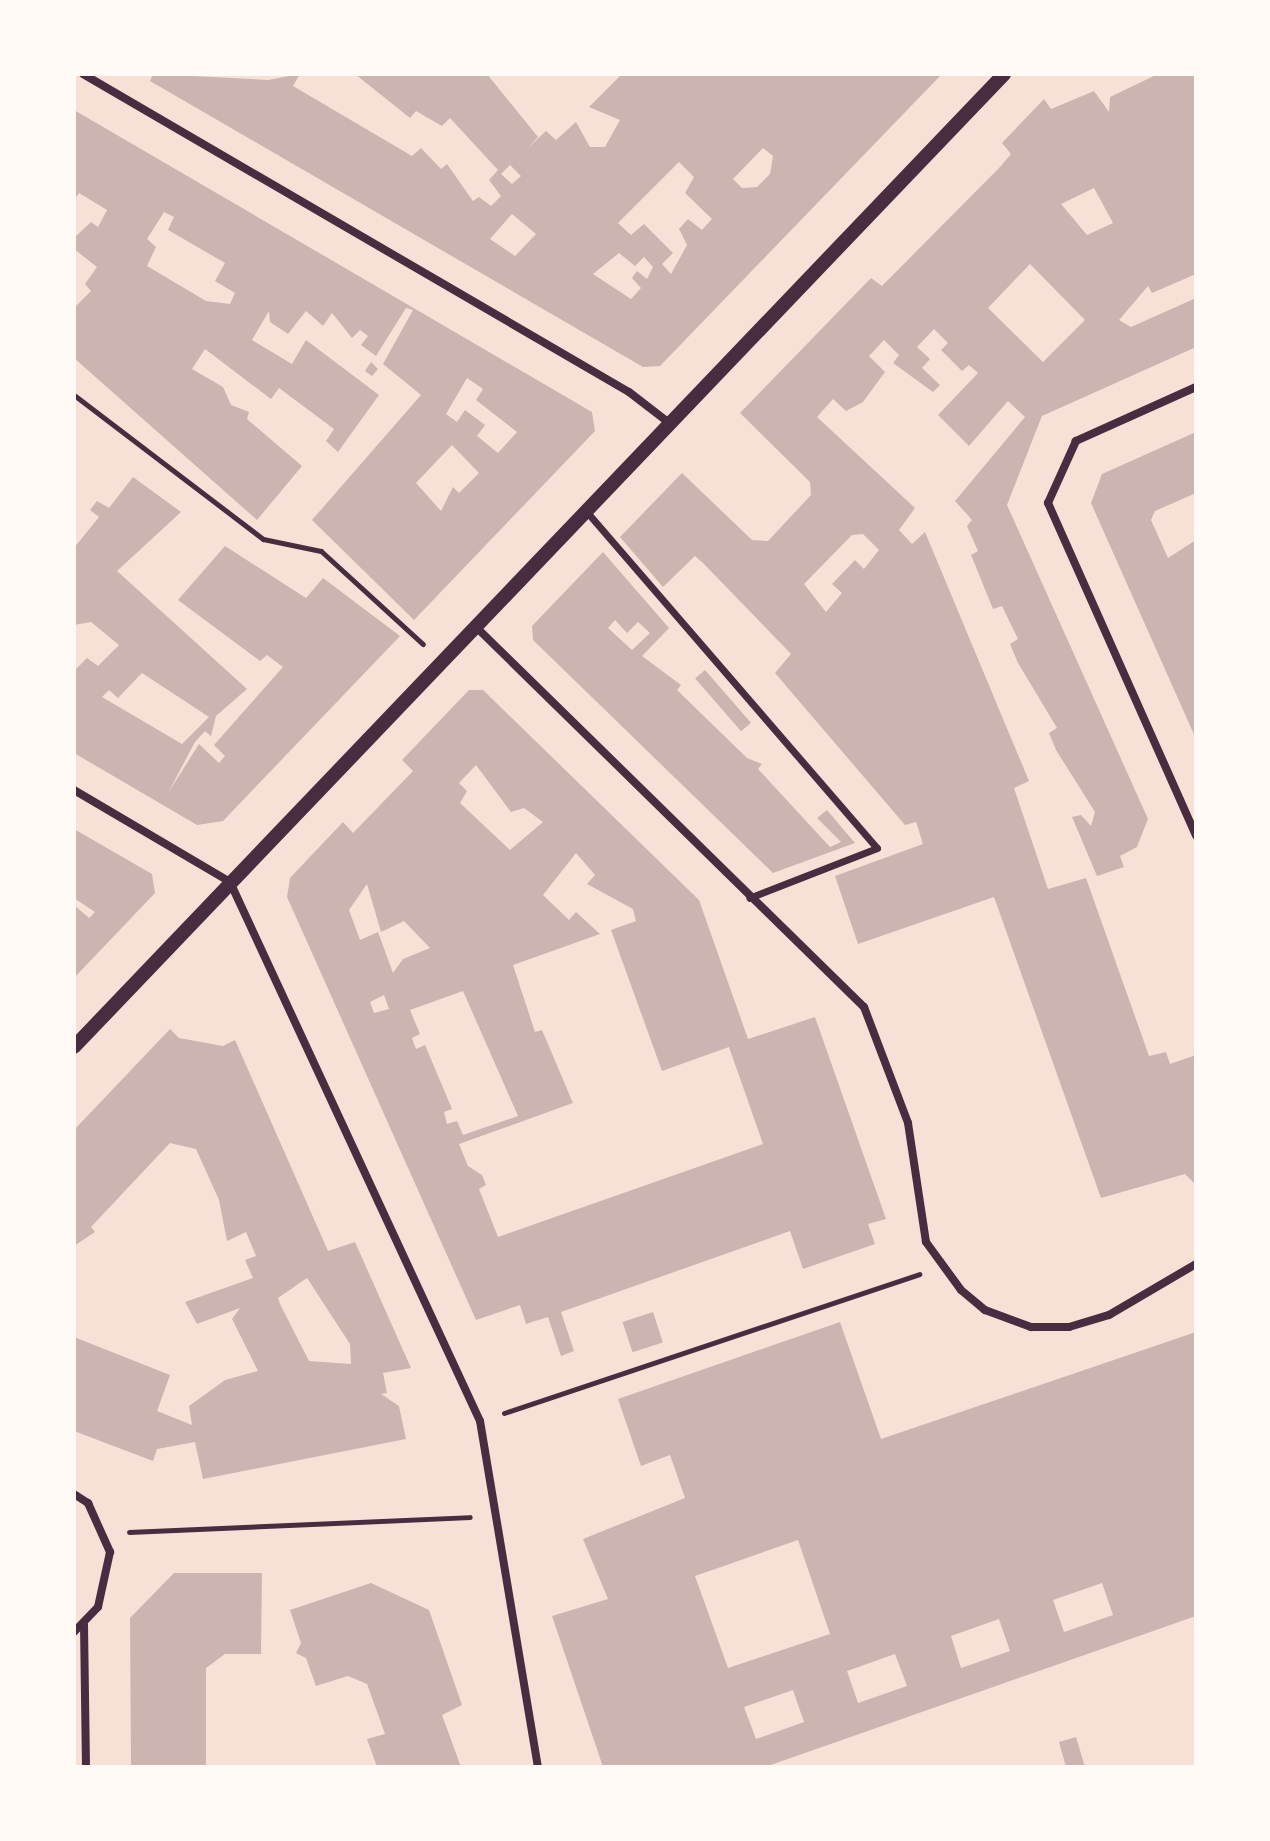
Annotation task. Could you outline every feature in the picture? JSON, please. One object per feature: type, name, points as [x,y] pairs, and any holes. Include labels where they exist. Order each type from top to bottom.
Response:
[{"type":"street","points":[[83,74],[629,392],[668,422]]},
{"type":"street","points":[[74,1047],[439,659],[1004,74]]},
{"type":"street","points":[[1196,387],[1076,441],[1048,503],[1196,836]]},
{"type":"street","points":[[585,510],[877,848],[749,898]]},
{"type":"street","points":[[473,624],[749,898],[864,1007],[908,1123],[926,1242],[985,1310],[1031,1327],[1069,1327],[1109,1315],[1196,1264]]},
{"type":"street","points":[[74,790],[230,882],[480,1421],[538,1767]]},
{"type":"street","points":[[74,1494],[105,1532],[109,1579],[84,1624],[74,1632]]},
{"type":"street","points":[[84,1624],[86,1767]]},
{"type":"path","points":[[74,395],[263,539],[321,551],[439,659]]},
{"type":"path","points":[[507,1412],[919,1274]]},
{"type":"path","points":[[105,1532],[495,1516]]},
{"type":"building","points":[[153,74],[268,80],[300,74],[293,86],[412,156],[421,148],[441,169],[447,164],[473,201],[479,197],[491,206],[501,196],[489,180],[498,170],[450,118],[442,126],[416,111],[410,118],[355,74],[487,74],[538,137],[528,148],[546,131],[556,140],[576,122],[590,147],[605,147],[620,120],[589,107],[622,74],[942,74],[660,366],[643,367],[150,81]],"holes":[[[763,148],[773,156],[770,174],[757,187],[742,188],[733,179]],[[679,162],[694,177],[685,193],[712,219],[702,230],[688,219],[679,229],[687,245],[671,274],[662,264],[673,253],[644,224],[631,235],[618,223]],[[510,165],[521,176],[512,184],[501,174]],[[512,214],[536,234],[515,256],[490,239]],[[619,253],[635,266],[644,257],[653,267],[647,279],[637,271],[632,278],[641,288],[631,299],[593,274]]]},
{"type":"building","points":[[1158,74],[1196,74],[1196,274],[1152,293],[1148,286],[1119,320],[1131,327],[1196,298],[1196,347],[1042,416],[1007,505],[1148,819],[1137,847],[1120,856],[1124,867],[1097,876],[1072,817],[1081,815],[1091,826],[1095,812],[1056,750],[1049,733],[1057,728],[1018,663],[1010,644],[1018,639],[1002,606],[993,609],[971,555],[978,551],[967,526],[972,520],[955,501],[1025,417],[1008,401],[969,446],[938,415],[978,373],[969,365],[962,371],[941,350],[948,343],[934,329],[917,347],[930,359],[922,368],[940,385],[933,392],[893,363],[899,355],[884,340],[869,356],[885,372],[863,402],[846,411],[833,399],[817,417],[915,508],[899,530],[912,544],[925,532],[1029,781],[1014,788],[1048,889],[1086,878],[1149,1056],[1166,1052],[1170,1064],[1196,1055],[1196,1185],[1185,1174],[1101,1198],[994,897],[858,944],[835,876],[923,844],[916,822],[905,825],[775,673],[791,654],[704,564],[695,556],[663,587],[620,537],[682,473],[752,540],[768,541],[811,495],[810,482],[740,413],[871,278],[882,286],[999,168],[1011,154],[1002,143],[1044,99],[1051,109],[1094,91],[1109,112],[1110,97]],"holes":[[[1094,188],[1113,223],[1087,235],[1061,204]],[[1030,264],[1085,320],[1043,362],[988,308]],[[863,534],[879,550],[864,569],[855,560],[832,584],[842,593],[826,612],[804,584],[852,535]]]},
{"type":"building","points":[[74,110],[592,412],[595,431],[414,620],[312,520],[421,395],[383,364],[413,310],[406,308],[376,356],[361,345],[368,336],[360,330],[352,338],[332,313],[323,326],[306,311],[288,334],[270,322],[269,311],[252,340],[292,364],[306,340],[379,395],[338,452],[326,441],[334,429],[279,388],[271,399],[205,349],[192,369],[223,387],[231,405],[249,412],[247,419],[302,466],[257,520],[74,358],[74,308],[91,291],[85,284],[97,267],[74,249],[74,238],[91,222],[98,227],[107,210],[79,193],[74,201]],"holes":[[[164,212],[174,217],[168,230],[225,263],[215,281],[235,293],[230,304],[206,301],[147,266],[156,247],[147,239]],[[467,378],[483,389],[476,400],[517,432],[498,453],[477,436],[485,425],[465,410],[457,422],[446,414]],[[452,445],[479,473],[459,493],[453,487],[441,511],[416,483]]]},
{"type":"building","points":[[371,362],[378,369],[372,376],[365,371]]},
{"type":"building","points":[[1196,432],[1196,493],[1155,511],[1151,520],[1168,558],[1196,540],[1196,739],[1091,503],[1102,474]]},
{"type":"building","points":[[133,477],[181,512],[117,571],[247,689],[216,716],[211,736],[205,731],[195,742],[168,793],[199,744],[219,763],[225,756],[214,745],[283,667],[267,655],[260,661],[178,600],[225,546],[306,598],[323,578],[400,636],[223,821],[197,825],[74,753],[74,671],[87,658],[98,666],[119,645],[91,622],[74,625],[74,548],[99,517],[90,510],[97,501],[109,508]],"holes":[[[142,673],[209,717],[182,744],[102,697],[109,690],[118,698]]]},
{"type":"building","points":[[603,552],[669,628],[642,656],[681,685],[677,690],[747,758],[762,764],[758,769],[830,847],[841,842],[817,818],[827,810],[855,843],[773,873],[533,640],[532,626]],"holes":[[[615,620],[627,633],[638,622],[650,633],[632,650],[608,628]]]},
{"type":"building","points":[[705,670],[751,723],[741,731],[695,679]]},
{"type":"building","points":[[469,690],[483,690],[699,900],[748,1039],[815,1017],[886,1219],[868,1224],[875,1244],[803,1269],[790,1231],[561,1312],[574,1351],[561,1356],[548,1317],[526,1324],[520,1305],[476,1320],[287,897],[290,878],[343,822],[353,833],[413,771],[402,760]],"holes":[[[476,765],[511,812],[524,808],[543,822],[510,850],[460,803],[467,791],[459,783]],[[576,853],[595,875],[587,884],[633,909],[636,921],[611,930],[662,1071],[729,1047],[763,1144],[498,1237],[479,1189],[486,1185],[482,1175],[468,1166],[459,1144],[573,1103],[542,1030],[535,1032],[513,965],[600,934],[576,912],[569,920],[543,895]],[[367,884],[381,932],[404,921],[430,948],[403,959],[393,973],[378,932],[360,940],[349,910]],[[463,991],[518,1116],[463,1135],[457,1121],[447,1124],[444,1112],[452,1109],[425,1045],[416,1049],[412,1038],[420,1034],[410,1010]],[[384,995],[389,1009],[374,1013],[370,1002]]]},
{"type":"building","points":[[74,829],[152,874],[155,893],[74,978],[74,905],[89,918],[95,912],[74,898]]},
{"type":"building","points":[[170,1029],[179,1038],[223,1046],[235,1040],[328,1251],[355,1242],[411,1368],[383,1373],[387,1393],[381,1394],[399,1406],[406,1439],[203,1479],[195,1442],[157,1449],[153,1461],[74,1431],[74,1337],[170,1375],[157,1411],[192,1425],[189,1406],[225,1380],[258,1371],[232,1319],[240,1308],[197,1324],[185,1302],[253,1278],[245,1260],[256,1256],[246,1232],[227,1241],[219,1200],[196,1149],[170,1143],[91,1227],[95,1232],[74,1246],[74,1130]],"holes":[[[307,1278],[350,1344],[351,1364],[309,1361],[278,1298]]]},
{"type":"building","points":[[653,1312],[663,1342],[632,1352],[623,1322]]},
{"type":"building","points":[[840,1322],[881,1439],[1196,1332],[1196,1616],[765,1767],[603,1767],[552,1616],[608,1599],[583,1539],[685,1498],[670,1455],[641,1466],[618,1399]],"holes":[[[798,1540],[830,1634],[728,1668],[695,1576]],[[1102,1583],[1113,1615],[1064,1632],[1053,1600]],[[999,1619],[1010,1651],[961,1668],[951,1636]],[[895,1654],[907,1686],[858,1703],[847,1671]],[[793,1690],[804,1722],[756,1739],[744,1707]]]},
{"type":"building","points":[[174,1573],[262,1573],[261,1654],[225,1654],[206,1668],[206,1767],[131,1767],[130,1618]]},
{"type":"building","points":[[371,1583],[429,1610],[462,1705],[442,1715],[461,1767],[377,1767],[367,1739],[385,1734],[367,1684],[348,1676],[316,1686],[306,1658],[296,1653],[301,1643],[290,1610]]},
{"type":"building","points":[[1076,1737],[1085,1767],[1066,1767],[1059,1742]]}]
